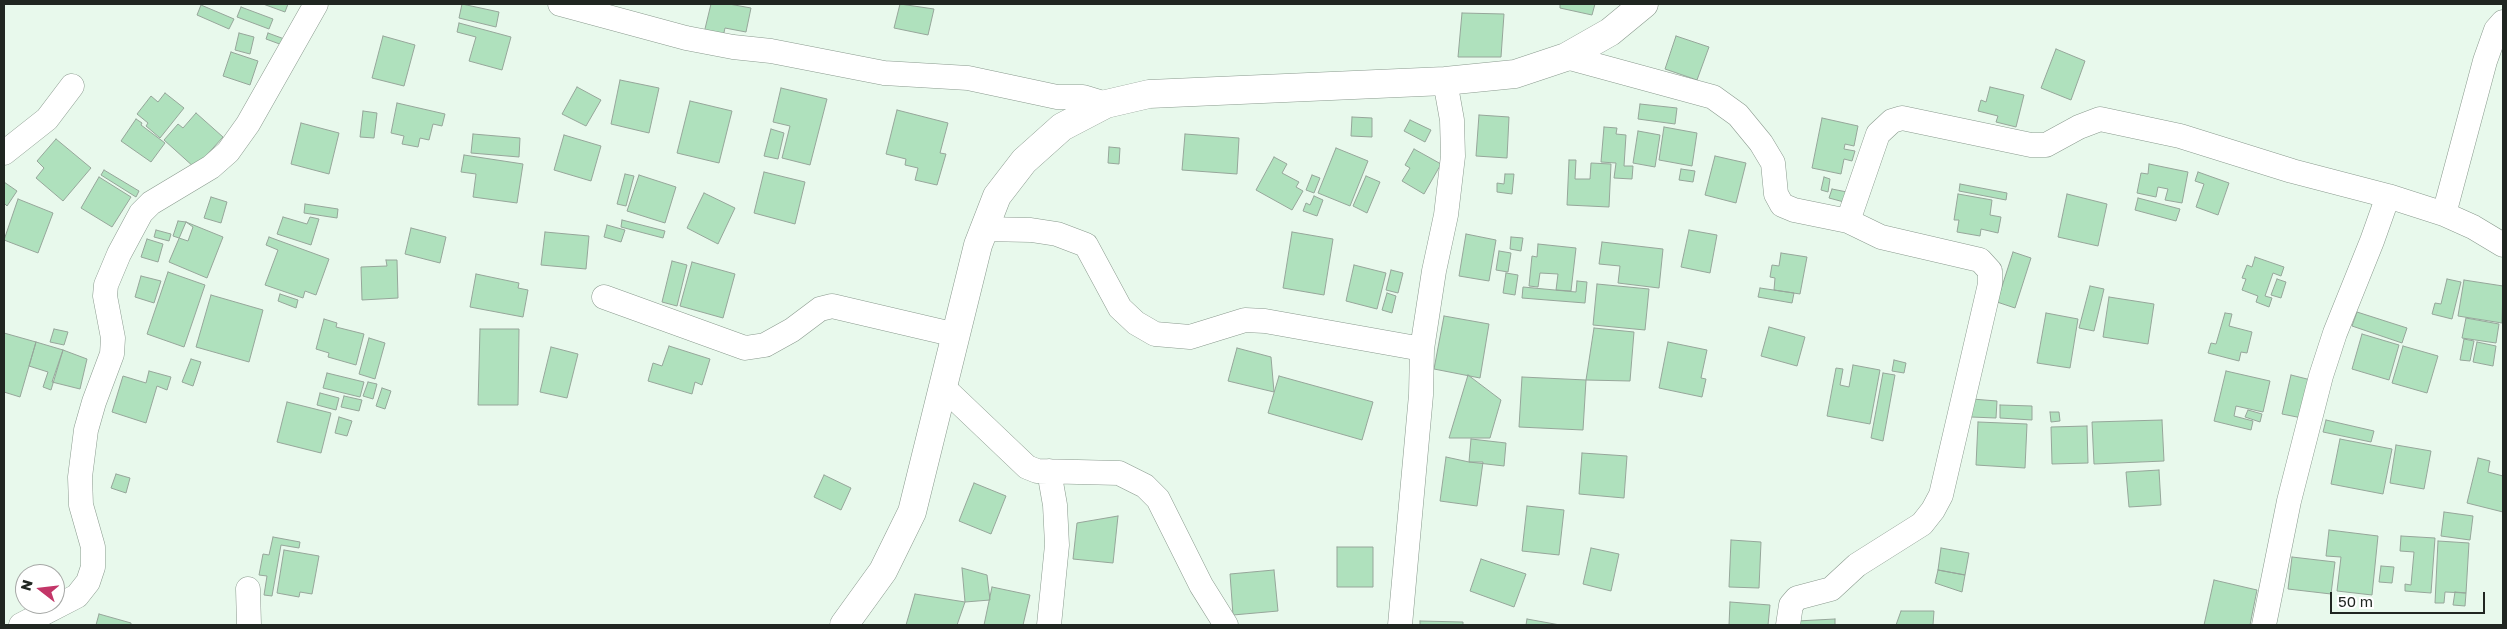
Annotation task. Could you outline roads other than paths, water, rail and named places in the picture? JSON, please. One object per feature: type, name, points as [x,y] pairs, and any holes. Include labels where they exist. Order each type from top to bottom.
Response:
[{"type":"street","points":[[21,625],[77,596],[88,582],[93,567],[93,547],[81,506],[80,477],[86,430],[112,354],[113,338],[104,296],[106,285],[119,254],[141,213],[151,203],[211,168],[228,152],[248,124],[316,4]]},
{"type":"street","points":[[560,4],[686,38],[733,47],[770,51],[874,72],[968,78],[1057,98],[1083,97],[1106,104]]},
{"type":"street","points":[[844,625],[883,571],[912,512],[984,229],[996,196],[1024,161],[1062,127],[1106,104],[1149,94],[1445,81],[1515,74],[1566,57],[1610,32],[1644,4]]},
{"type":"street","points":[[2444,214],[2485,61],[2496,30],[2503,22]]},
{"type":"street","points":[[1566,57],[1713,97],[1738,115],[1761,143],[1773,163],[1776,194],[1782,205],[1794,210],[1848,222],[1881,237],[1980,260],[1990,271],[1990,284],[1941,495],[1933,510],[1922,524],[1857,566],[1831,589],[1797,598],[1791,605],[1788,625]]},
{"type":"street","points":[[1400,625],[1421,395],[1422,349],[1434,271],[1446,215],[1453,156],[1452,120],[1445,81]]},
{"type":"street","points":[[4,153],[47,119],[72,86]]},
{"type":"street","points":[[1848,222],[1878,134],[1892,121],[1902,118],[2031,146],[2046,145],[2100,118],[2180,136],[2251,159],[2388,196],[2444,214],[2473,227],[2503,245]]},
{"type":"street","points":[[2264,625],[2291,492],[2321,376],[2335,333],[2388,196]]},
{"type":"street","points":[[984,229],[1031,230],[1057,234],[1086,245],[1120,308],[1136,323],[1155,334],[1190,337],[1245,320],[1265,321],[1422,349]]},
{"type":"street","points":[[604,297],[745,348],[765,345],[792,330],[820,309],[832,306],[956,335]]},
{"type":"street","points":[[944,388],[1027,467],[1049,471],[1120,472],[1145,486],[1158,499],[1201,586],[1226,625]]},
{"type":"street","points":[[1049,471],[1055,505],[1057,545],[1049,625]]},
{"type":"street","points":[[248,589],[249,625]]}]
